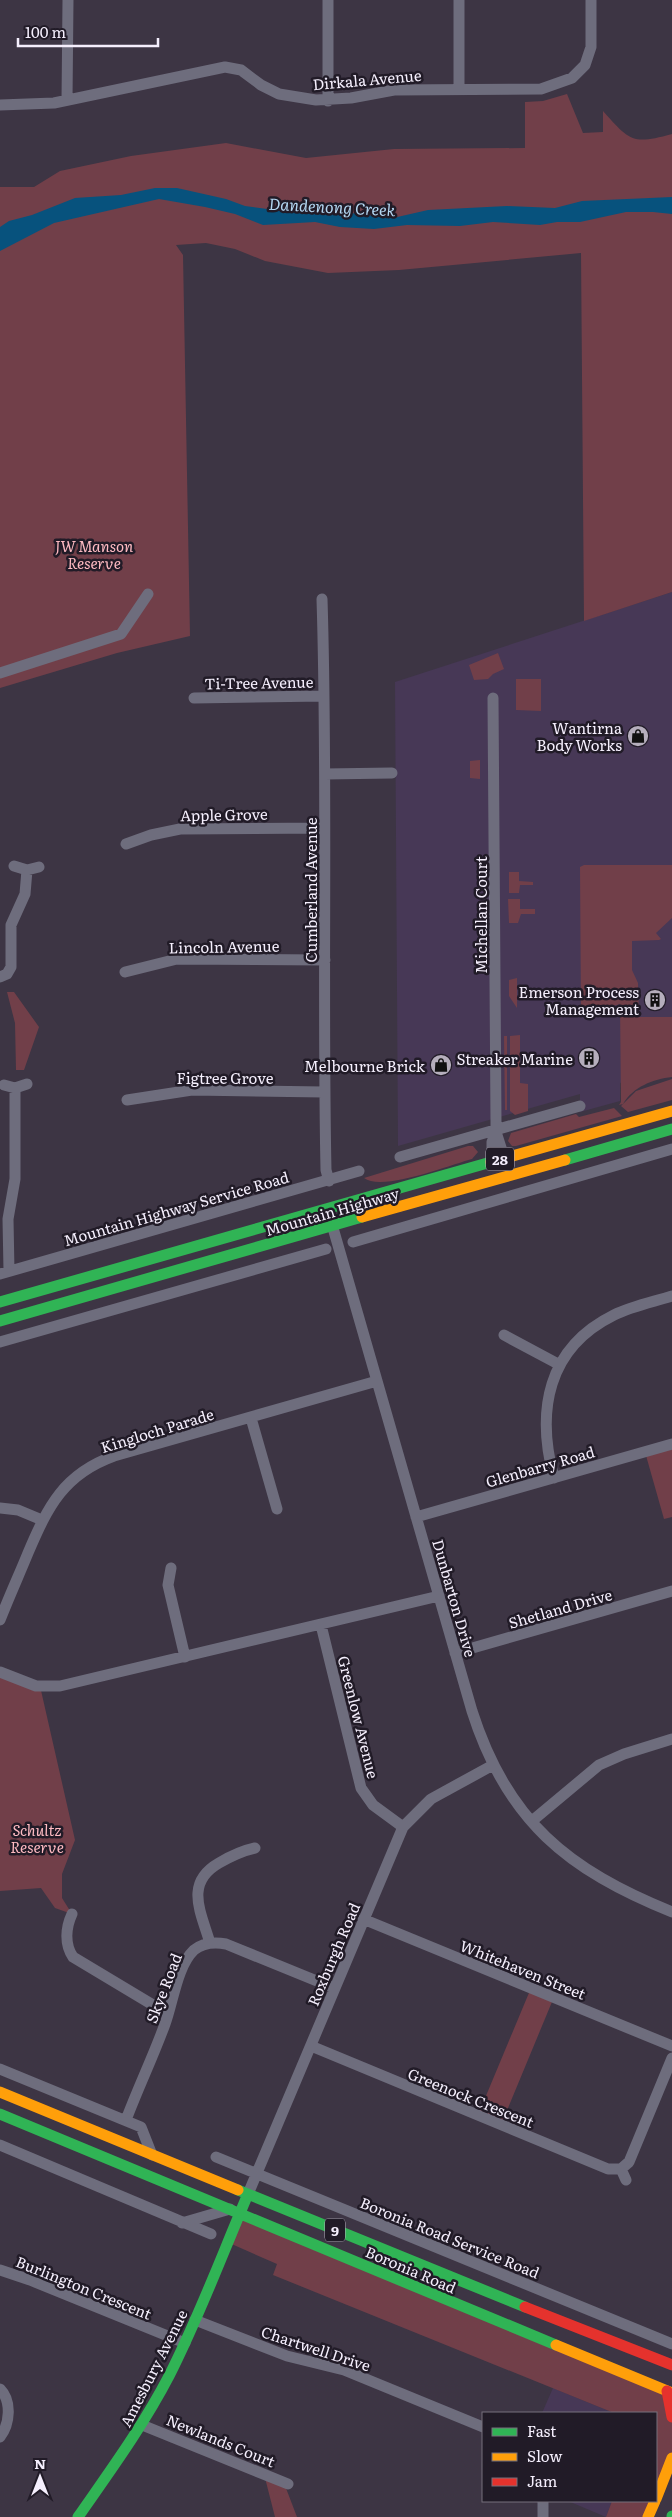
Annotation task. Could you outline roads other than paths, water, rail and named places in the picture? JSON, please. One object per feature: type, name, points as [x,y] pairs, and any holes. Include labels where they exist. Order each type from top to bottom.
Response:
[{"type":"main road","name":"Mountain Highway","points":[[0,1302],[328,1210],[498,1159],[672,1110]]},
{"type":"main road","name":"Mountain Highway","points":[[0,1321],[672,1129]]},
{"type":"main road","points":[[498,1159],[503,1178]]},
{"type":"main road","points":[[198,1245],[200,1251],[204,1254],[223,1257]]},
{"type":"main road","name":"Boronia Road","points":[[0,2092],[672,2365]]},
{"type":"main road","name":"Boronia Road","points":[[0,2114],[670,2392]]},
{"type":"main road","name":"Amesbury Avenue","points":[[78,2517],[142,2425],[185,2344],[235,2211],[248,2194]]},
{"type":"main road","points":[[670,2392],[672,2417]]},
{"type":"main road","points":[[657,2495],[672,2458]]},
{"type":"main road","points":[[648,2517],[654,2502]]},
{"type":"street","points":[[67,100],[68,0]]},
{"type":"street","points":[[328,0],[328,101]]},
{"type":"street","points":[[459,0],[459,88]]},
{"type":"street","name":"Dirkala Avenue","points":[[0,105],[35,105],[67,100],[225,67],[241,70],[260,85],[279,94],[328,101],[380,91],[459,88],[541,88],[572,78],[584,65],[591,47],[591,0]]},
{"type":"street","points":[[0,673],[121,634],[148,594]]},
{"type":"street","name":"Cumberland Avenue","points":[[322,599],[325,774],[324,1092],[326,1170],[329,1181]]},
{"type":"street","name":"Ti-Tree Avenue","points":[[194,698],[324,696]]},
{"type":"street","name":"Michellan Court","points":[[494,698],[496,1132],[492,1142],[498,1159]]},
{"type":"street","points":[[325,774],[392,773]]},
{"type":"street","name":"Apple Grove","points":[[126,844],[151,835],[180,829],[324,828]]},
{"type":"street","points":[[14,866],[27,870],[39,867]]},
{"type":"street","points":[[0,977],[7,974],[11,967],[11,925],[25,894],[27,870]]},
{"type":"street","name":"Lincoln Avenue","points":[[125,972],[177,959],[325,960]]},
{"type":"street","points":[[4,1272],[8,1219],[15,1178],[10,1086],[28,1084]]},
{"type":"street","name":"Figtree Grove","points":[[127,1100],[192,1090],[324,1092]]},
{"type":"street","points":[[400,1157],[496,1132],[580,1106]]},
{"type":"street","points":[[353,1242],[672,1149]]},
{"type":"street","name":"Mountain Highway Service Road","points":[[4,1272],[359,1171]]},
{"type":"street","name":"Dunbarton Drive","points":[[328,1210],[455,1653],[477,1726],[493,1765],[508,1790],[532,1821],[555,1845],[597,1878],[672,1912]]},
{"type":"street","points":[[260,1268],[274,1243]]},
{"type":"street","points":[[0,1342],[326,1249]]},
{"type":"street","points":[[554,1478],[546,1448],[545,1425],[547,1401],[560,1365],[579,1340],[602,1322],[628,1309],[672,1296]]},
{"type":"street","points":[[504,1335],[560,1365]]},
{"type":"street","name":"Kingloch Parade","points":[[0,1620],[42,1520],[54,1500],[68,1484],[98,1463],[377,1381]]},
{"type":"street","points":[[251,1418],[277,1509]]},
{"type":"street","name":"Glenbarry Road","points":[[416,1518],[672,1444]]},
{"type":"street","points":[[0,1508],[18,1510],[42,1520]]},
{"type":"street","points":[[171,1568],[168,1585],[185,1657]]},
{"type":"street","name":"Shetland Drive","points":[[455,1653],[672,1591]]},
{"type":"street","points":[[0,1672],[30,1684],[48,1687],[185,1657],[439,1596]]},
{"type":"street","name":"Greenlow Avenue","points":[[321,1625],[361,1788],[373,1805],[403,1828]]},
{"type":"street","points":[[532,1821],[599,1765],[624,1754],[672,1740]]},
{"type":"street","name":"Roxburgh Road","points":[[248,2194],[403,1828],[431,1799],[493,1765]]},
{"type":"street","points":[[255,1848],[238,1852],[214,1866],[206,1872],[200,1881],[198,1903],[210,1943],[234,1946],[334,1988]]},
{"type":"street","points":[[72,1914],[67,1930],[68,1947],[73,1956],[168,2014]]},
{"type":"street","name":"Whitehaven Street","points":[[363,1919],[672,2046]]},
{"type":"street","name":"Skye Road","points":[[126,2120],[187,1960],[194,1951],[210,1943]]},
{"type":"street","name":"Greenock Crescent","points":[[311,2046],[624,2174],[672,2058]]},
{"type":"street","points":[[0,2068],[143,2128],[152,2155]]},
{"type":"street","points":[[0,2145],[212,2234]]},
{"type":"street","name":"Boronia Road Service Road","points":[[216,2157],[672,2344]]},
{"type":"street","points":[[182,2223],[235,2211]]},
{"type":"street","name":"Burlington Crescent","points":[[0,2270],[30,2280],[185,2344]]},
{"type":"street","name":"Chartwell Drive","points":[[195,2320],[274,2351],[344,2370],[482,2427]]},
{"type":"street","points":[[0,2389],[8,2408],[6,2426],[0,2437]]},
{"type":"street","name":"Newlands Court","points":[[142,2425],[288,2484]]},
{"type":"street","points":[[543,2502],[543,2517]]},
{"type":"water","points":[[155,188],[177,188],[226,199],[245,206],[290,212],[326,210],[393,218],[428,210],[507,206],[555,208],[582,201],[672,197],[672,214],[626,212],[580,222],[557,222],[540,225],[493,222],[460,226],[407,225],[374,229],[340,227],[315,222],[263,225],[235,214],[159,199],[54,223],[0,251],[0,227],[9,221],[32,215],[75,198],[121,195]]},
{"type":"place","name":"Wantirna Body Works","points":[[638,736]]},
{"type":"place","name":"Emerson Process Management","points":[[655,1000]]},
{"type":"place","name":"Streaker Marine","points":[[589,1058]]},
{"type":"place","name":"Melbourne Brick","points":[[441,1065]]},
{"type":"water label","name":"Dandenong Creek","points":[[332,206]]},
{"type":"park label","name":"JW Manson Reserve","points":[[94,554]]},
{"type":"park label","name":"Schultz Reserve","points":[[37,1838]]}]
